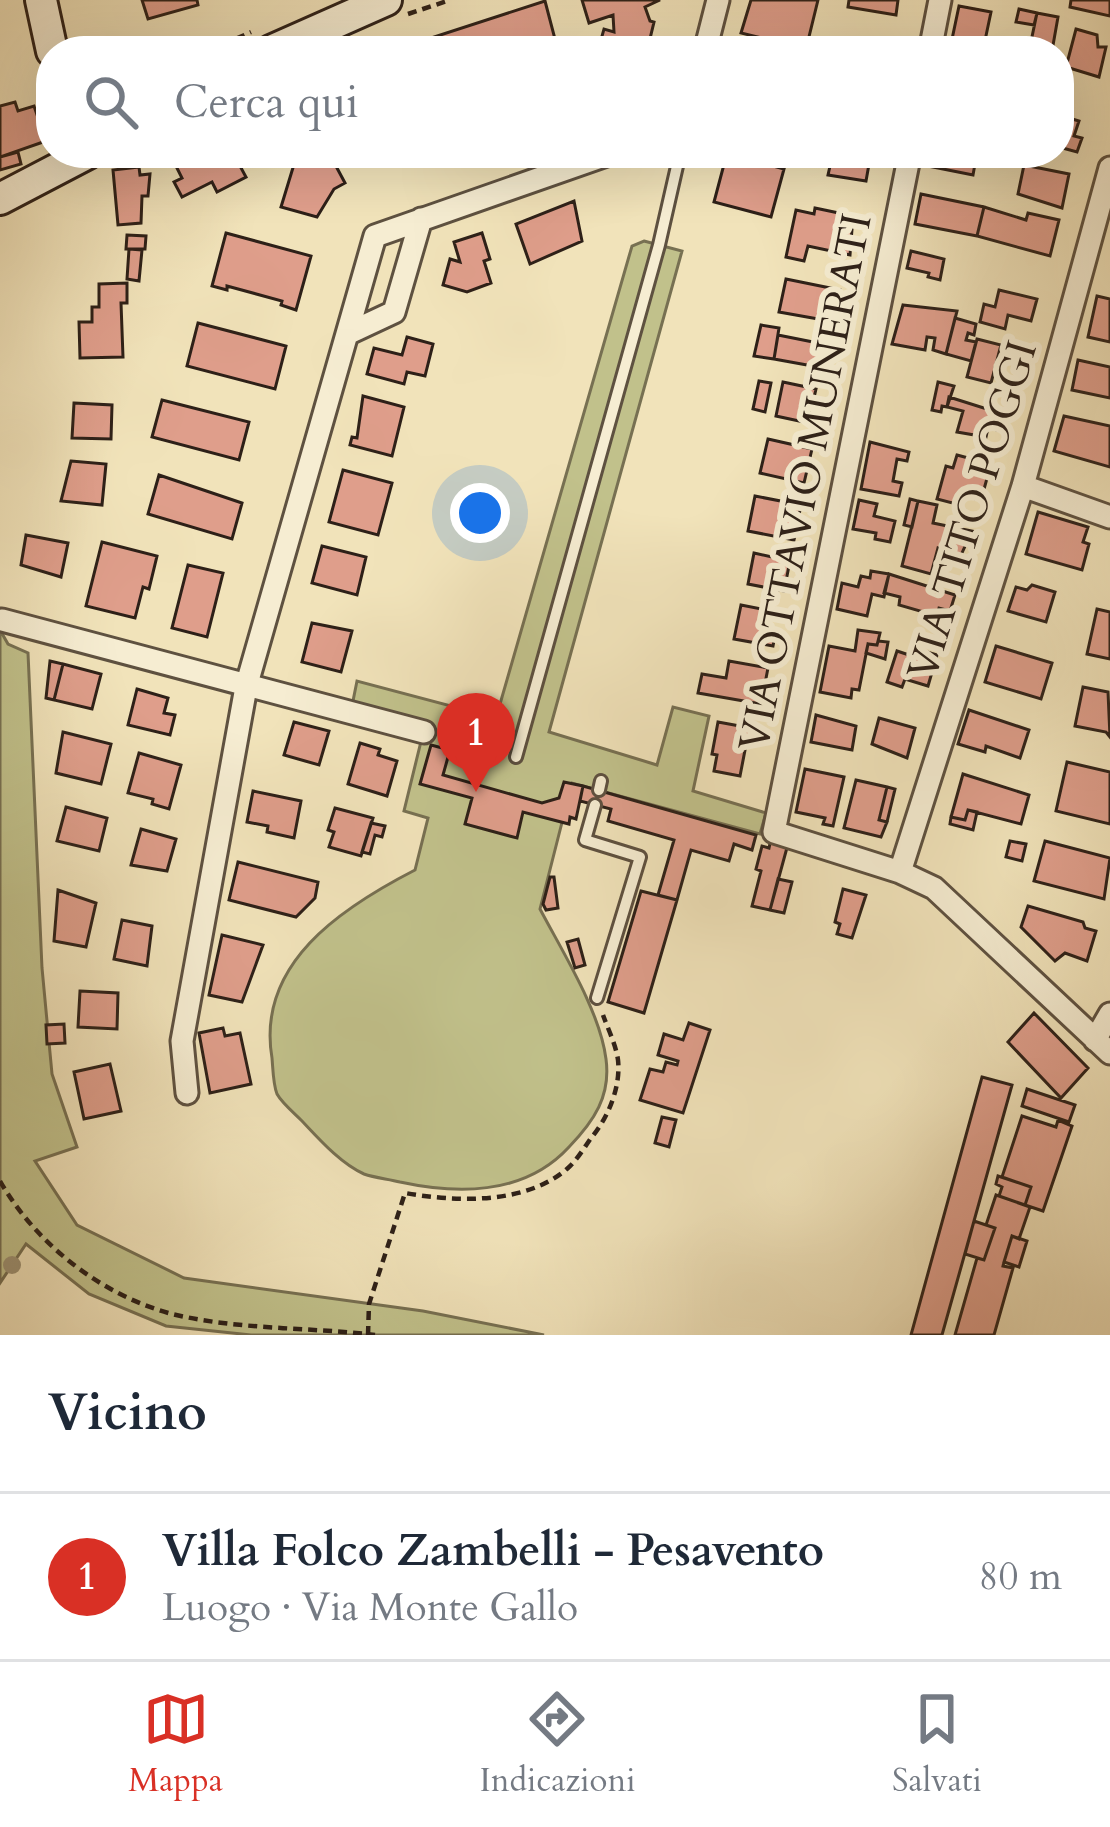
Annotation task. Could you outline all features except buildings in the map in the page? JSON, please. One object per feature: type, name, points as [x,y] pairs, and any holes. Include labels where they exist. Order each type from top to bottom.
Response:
[{"type":"main road","points":[[40,0],[48,36]]},
{"type":"main road","points":[[305,36],[386,0]]},
{"type":"main road","points":[[0,199],[58,168]]},
{"type":"street","points":[[709,36],[718,0]]},
{"type":"street","points":[[933,36],[940,0]]},
{"type":"street","points":[[187,1094],[182,1041],[246,687],[375,236],[569,168]]},
{"type":"street","name":"VIA OTTAVIO MUNERATI","points":[[901,872],[774,832],[907,168]]},
{"type":"street","name":"VIA TITO POGGI","points":[[901,872],[1022,486],[1110,168]]},
{"type":"street","points":[[347,334],[394,312],[421,219]]},
{"type":"street","points":[[1022,486],[1110,517]]},
{"type":"street","points":[[2,620],[424,732]]},
{"type":"street","points":[[901,872],[934,888],[959,908],[1102,1046],[1110,1014]]},
{"type":"lane","points":[[516,758],[676,168]]},
{"type":"lane","points":[[595,805],[585,840],[640,857],[597,998]]},
{"type":"path","points":[[0,1181],[34,1231],[63,1256],[95,1279],[148,1304],[220,1322],[370,1335],[369,1304],[405,1193],[438,1199],[492,1197],[534,1188],[568,1168],[604,1123],[618,1079],[618,1056],[597,998]]},
{"type":"green space","points":[[644,241],[682,251],[549,732],[657,765],[673,707],[709,716],[693,791],[766,813],[760,834],[572,783],[540,909],[579,982],[602,1040],[607,1072],[599,1107],[552,1163],[512,1183],[446,1189],[368,1175],[339,1158],[279,1097],[271,1024],[277,994],[310,943],[359,902],[415,870],[428,818],[404,811],[425,725],[352,706],[357,681],[496,718],[632,246]]},
{"type":"green space","points":[[0,630],[8,644],[28,653],[42,968],[52,1074],[77,1147],[35,1161],[77,1225],[184,1278],[423,1311],[544,1335],[251,1335],[166,1326],[89,1294],[26,1244],[0,1283]]},
{"type":"place","name":"Villa Folco Zambelli - Pesavento","points":[[476,792]]}]
